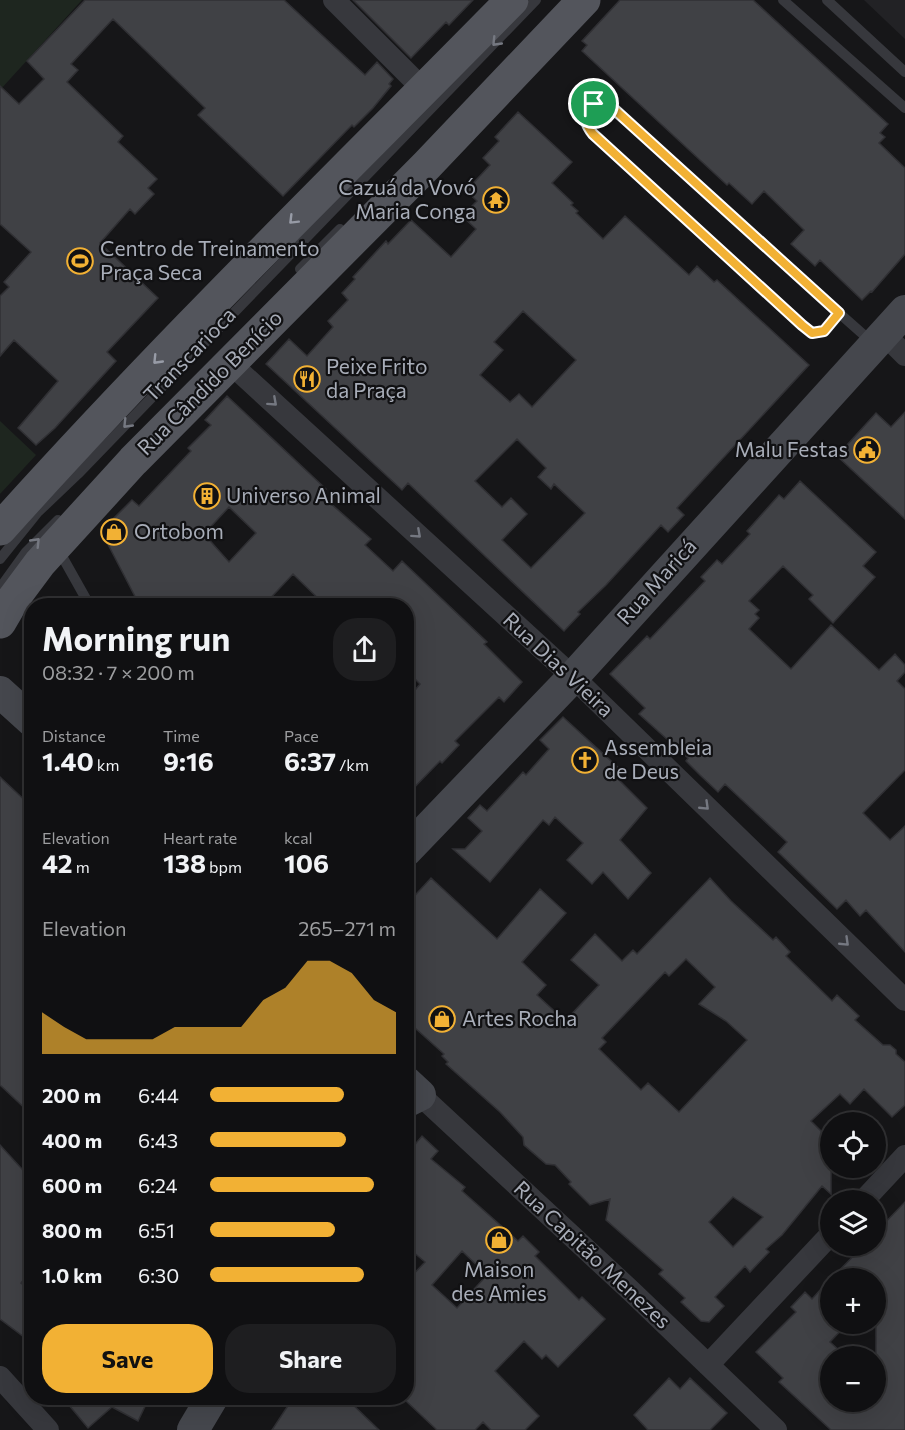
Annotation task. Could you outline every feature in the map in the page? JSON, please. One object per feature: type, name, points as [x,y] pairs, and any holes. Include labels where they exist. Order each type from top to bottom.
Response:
[{"type":"main road","points":[[0,529],[64,457],[265,248],[512,0]]},
{"type":"main road","name":"Rua Cândido Benício","points":[[0,622],[20,589],[56,545],[133,461],[427,165],[584,0]]},
{"type":"street","points":[[334,0],[424,90]]},
{"type":"street","name":"Rua Maricá","points":[[414,843],[573,677],[896,328]]},
{"type":"street","name":"Rua Dias Vieira","points":[[230,363],[573,677],[905,1000]]},
{"type":"street","points":[[0,692],[24,714]]},
{"type":"street","name":"Rua Capitão Menezes","points":[[414,1096],[776,1430]]},
{"type":"street","points":[[873,1190],[905,1156]]},
{"type":"street","points":[[708,1365],[820,1246]]},
{"type":"street","points":[[0,1377],[24,1404]]},
{"type":"street","points":[[25,1405],[48,1430]]},
{"type":"street","points":[[194,1430],[209,1405]]},
{"type":"lane","name":"Transcarioca","points":[[0,559],[38,513],[536,0]]},
{"type":"lane","points":[[783,0],[905,108]]},
{"type":"lane","points":[[827,0],[905,72]]},
{"type":"lane","points":[[839,313],[824,331],[812,333],[593,134],[586,124],[589,109],[600,103],[615,110],[839,313],[896,328]]},
{"type":"lane","points":[[290,280],[352,217]]},
{"type":"lane","points":[[0,588],[26,552],[66,511]]},
{"type":"lane","points":[[56,545],[86,598]]},
{"type":"shaded area","points":[[0,0],[82,0],[0,90]]},
{"type":"shaded area","points":[[864,0],[905,0],[905,39]]},
{"type":"shaded area","points":[[0,421],[36,455],[0,494]]},
{"type":"building","points":[[85,0],[284,0],[365,75],[377,62],[393,79],[389,84],[391,86],[373,108],[354,127],[352,125],[283,196],[198,115],[205,108],[113,19],[71,64],[78,70],[67,82],[123,136],[118,142],[157,179],[148,188],[154,194],[135,214],[130,209],[100,243],[158,298],[107,352],[116,361],[55,428],[36,445],[18,428],[58,381],[14,340],[0,356],[0,296],[9,287],[4,282],[31,252],[0,224],[0,86],[19,104],[44,79],[27,61]]},
{"type":"building","points":[[353,0],[473,0],[449,25],[446,22],[411,58]]},
{"type":"building","points":[[620,0],[753,0],[888,124],[880,133],[885,137],[879,143],[905,168],[905,254],[872,292],[862,300],[820,260],[815,266],[791,244],[804,230],[764,191],[752,204],[729,183],[727,185],[582,51],[587,45],[582,41]]},
{"type":"building","points":[[518,112],[572,162],[552,183],[573,203],[571,205],[578,211],[576,213],[603,239],[625,216],[689,275],[697,266],[714,282],[717,280],[809,365],[677,508],[684,515],[668,532],[661,525],[578,612],[580,614],[564,631],[408,483],[402,490],[266,364],[289,339],[307,356],[333,327],[328,321],[348,300],[342,293],[355,279],[353,277],[386,241],[388,244],[411,220],[451,257],[476,229],[462,216],[477,201],[466,191],[490,165],[483,158],[499,141],[495,137]],"holes":[[[523,311],[576,360],[532,407],[519,394],[510,402],[480,375],[503,350],[494,342]],[[517,439],[546,468],[538,477],[551,489],[554,484],[585,513],[531,568],[502,540],[527,514],[511,498],[502,507],[475,481]]]},
{"type":"building","points":[[227,396],[326,489],[321,495],[371,539],[365,545],[393,571],[402,561],[487,642],[484,644],[522,682],[504,702],[499,697],[455,741],[459,745],[414,788],[414,691],[420,684],[414,678],[414,598],[318,598],[293,574],[270,598],[136,598],[101,531],[132,500],[139,506],[191,451],[188,448],[211,425],[205,420]],"holes":[[[229,507],[256,533],[229,562],[204,534]]]},
{"type":"building","points":[[905,412],[905,519],[837,456],[876,413],[891,427]]},
{"type":"building","points":[[800,481],[876,552],[863,566],[875,577],[833,623],[809,599],[813,595],[783,566],[749,601],[759,610],[755,614],[759,618],[749,629],[791,669],[831,625],[879,670],[895,654],[905,665],[905,672],[897,681],[905,689],[905,770],[863,813],[890,840],[905,826],[905,952],[866,910],[860,916],[846,900],[837,909],[778,852],[787,842],[725,784],[718,792],[700,775],[686,761],[688,758],[639,714],[645,708],[610,674],[647,636],[650,639],[705,581],[701,577],[717,560],[722,564],[750,534],[747,531],[779,495],[784,499]]},
{"type":"building","points":[[563,717],[622,771],[616,777],[647,808],[620,840],[651,873],[628,899],[603,872],[592,884],[567,860],[583,843],[555,817],[549,825],[543,820],[490,882],[453,849],[465,849],[482,831],[468,818],[480,805],[487,811],[523,772],[526,775],[549,749],[540,740]]},
{"type":"building","points":[[0,777],[24,800],[24,1108],[0,1085]]},
{"type":"building","points":[[431,878],[497,939],[540,889],[566,913],[522,962],[546,985],[537,995],[565,1021],[599,985],[571,960],[595,934],[622,961],[633,950],[637,954],[710,878],[773,940],[776,937],[790,952],[786,956],[832,1001],[837,995],[859,1016],[855,1020],[883,1045],[890,1045],[896,1050],[896,1054],[905,1062],[905,1105],[892,1117],[864,1089],[850,1104],[840,1094],[811,1121],[820,1130],[820,1178],[831,1178],[831,1190],[826,1190],[822,1186],[782,1235],[766,1249],[769,1252],[750,1272],[745,1266],[715,1297],[724,1306],[709,1322],[701,1321],[681,1302],[685,1298],[659,1274],[663,1270],[606,1220],[610,1199],[590,1205],[569,1184],[571,1182],[555,1165],[546,1164],[524,1145],[523,1137],[500,1112],[446,1064],[448,1062],[442,1056],[444,1054],[414,1027],[414,896]],"holes":[[[686,959],[715,987],[699,1004],[726,1021],[747,1040],[679,1112],[648,1083],[641,1090],[599,1049],[606,1042],[602,1038],[665,972],[669,976]],[[733,1197],[763,1217],[733,1247],[709,1222]]]},
{"type":"building","points":[[422,1136],[438,1151],[431,1159],[465,1187],[462,1191],[518,1241],[523,1236],[539,1252],[535,1256],[579,1300],[582,1297],[605,1319],[558,1367],[546,1355],[542,1359],[524,1341],[495,1371],[539,1416],[525,1430],[491,1430],[483,1422],[475,1430],[437,1430],[410,1405],[414,1405],[414,1274],[425,1262],[414,1253],[414,1146]],"holes":[[[462,1251],[487,1275],[457,1308],[432,1285]]]},
{"type":"building","points":[[0,1145],[24,1171],[24,1279],[21,1283],[24,1285],[24,1337],[0,1319]]},
{"type":"building","points":[[905,1202],[905,1430],[831,1430],[779,1382],[783,1378],[756,1352],[796,1312],[791,1307],[805,1292],[812,1299],[820,1290],[820,1334],[838,1334],[830,1342],[834,1346],[820,1346],[820,1412],[886,1412],[886,1346],[876,1346],[876,1334],[886,1334],[886,1268],[842,1268],[853,1256],[886,1256],[886,1222]]},
{"type":"building","points":[[669,1378],[680,1389],[690,1378],[727,1413],[710,1430],[648,1430],[634,1415]]},
{"type":"building","points":[[69,1405],[146,1405],[138,1421],[112,1407],[88,1428]]},
{"type":"building","points":[[288,1405],[353,1405],[379,1430],[272,1430]]},
{"type":"place","name":"Cazuá da Vovó Maria Conga","points":[[496,200]]},
{"type":"place","name":"Centro de Treinamento Praça Seca","points":[[80,261]]},
{"type":"place","name":"Peixe Frito da Praça","points":[[307,379]]},
{"type":"place","name":"Malu Festas","points":[[867,450]]},
{"type":"place","name":"Universo Animal","points":[[207,496]]},
{"type":"place","name":"Ortobom","points":[[114,532]]},
{"type":"place","name":"Assembleia de Deus","points":[[585,760]]},
{"type":"place","name":"Artes Rocha","points":[[442,1019]]},
{"type":"place","name":"Maison des Amies","points":[[499,1240]]},
{"type":"route","points":[[594,104],[607,105],[615,110],[839,313],[824,331],[812,333],[802,325],[593,134],[586,124],[586,116],[594,104]]}]
